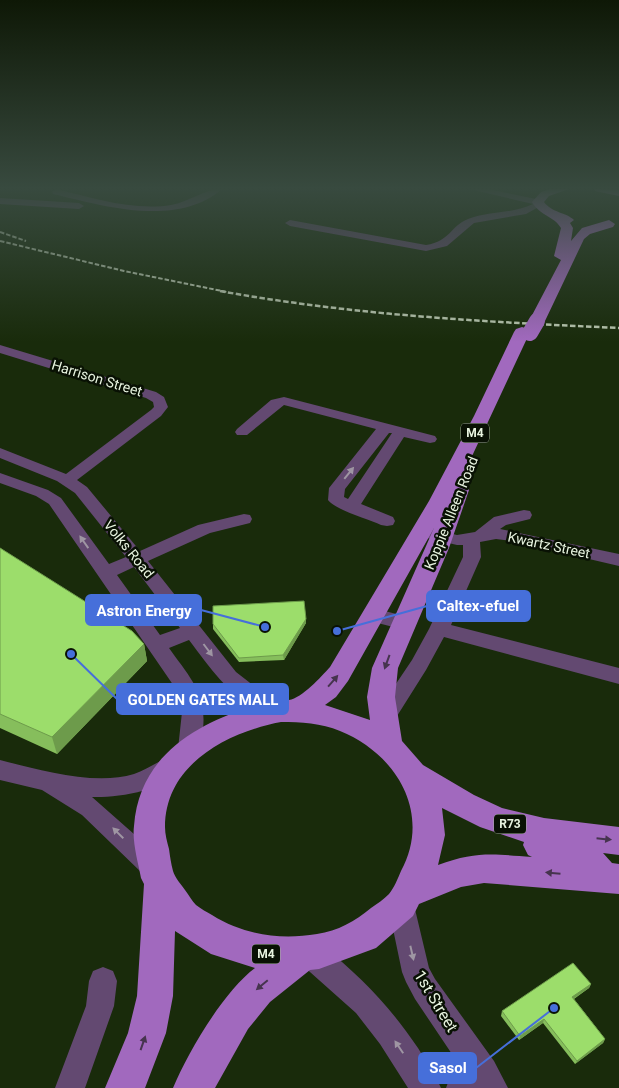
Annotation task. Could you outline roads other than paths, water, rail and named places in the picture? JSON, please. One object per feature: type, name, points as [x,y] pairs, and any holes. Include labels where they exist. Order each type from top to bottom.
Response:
[{"type":"main road","name":"Koppie Alleen Road","points":[[288,711],[316,698],[339,674],[373,615],[454,502],[555,271],[566,240]]},
{"type":"main road","name":"Koppie Alleen Road","points":[[530,327],[578,240]]},
{"type":"main road","name":"Koppie Alleen Road","points":[[386,732],[381,697],[382,681],[389,657],[405,623],[431,534]]},
{"type":"main road","name":"M4","points":[[288,711],[329,715],[361,727],[386,732],[421,791],[427,810],[429,830],[422,871],[407,898],[384,923],[362,937],[338,948],[306,955],[261,954],[242,950],[216,939],[192,924],[174,906],[157,876],[149,845],[149,823],[154,802],[162,782],[181,757],[204,737],[222,726],[261,714],[288,711]]},
{"type":"main road","name":"R73","points":[[412,774],[457,802],[489,817],[519,827],[561,835],[619,841]]},
{"type":"main road","points":[[457,802],[472,822],[482,828],[516,839],[576,853],[611,879]]},
{"type":"main road","points":[[407,898],[460,872],[484,868],[611,879]]},
{"type":"main road","name":"M4","points":[[126,1088],[147,1033],[155,996],[157,876]]},
{"type":"main road","name":"M4","points":[[193,1088],[211,1054],[240,1009],[257,989],[306,955]]},
{"type":"street","points":[[381,240],[426,248],[444,244],[449,240]]},
{"type":"street","name":"Harrison Street","points":[[0,349],[151,395],[159,400],[161,407],[156,413],[71,483]]},
{"type":"street","points":[[242,432],[276,403],[284,401],[430,439]]},
{"type":"street","points":[[387,521],[336,500],[335,494],[337,488],[393,430]]},
{"type":"street","points":[[352,508],[393,430]]},
{"type":"street","name":"Volks Road","points":[[0,453],[71,483],[138,560],[194,630],[229,678],[255,699],[288,711]]},
{"type":"street","points":[[0,478],[48,497],[73,500],[78,496],[71,483],[51,478],[40,482],[38,488],[48,497],[105,572],[188,690],[192,702],[194,720],[181,757],[134,784],[114,787],[46,782],[0,770]]},
{"type":"street","points":[[386,732],[439,629],[472,558],[476,537],[500,521],[524,515]]},
{"type":"street","points":[[105,572],[138,560],[204,529],[244,518]]},
{"type":"street","name":"Kwartz Street","points":[[431,534],[457,540],[496,534],[512,536],[619,560]]},
{"type":"street","points":[[373,615],[405,623]]},
{"type":"street","points":[[439,629],[619,676]]},
{"type":"street","points":[[156,645],[194,630]]},
{"type":"street","points":[[46,782],[90,808],[157,876]]},
{"type":"street","name":"1st Street","points":[[407,898],[416,972],[479,1083]]},
{"type":"street","points":[[306,955],[343,980],[367,1004],[426,1088]]},
{"type":"street","points":[[70,1088],[98,1013],[102,981]]},
{"type":"railway","points":[[0,241],[124,271],[227,292]]},
{"type":"railway","points":[[220,291],[369,312],[469,320],[619,328]]},
{"type":"place","name":"Astron Energy","points":[[265,627]]},
{"type":"place","name":"Caltex-efuel","points":[[337,631]]},
{"type":"place","name":"GOLDEN GATES MALL","points":[[71,654]]},
{"type":"place","name":"Sasol","points":[[554,1008]]}]
